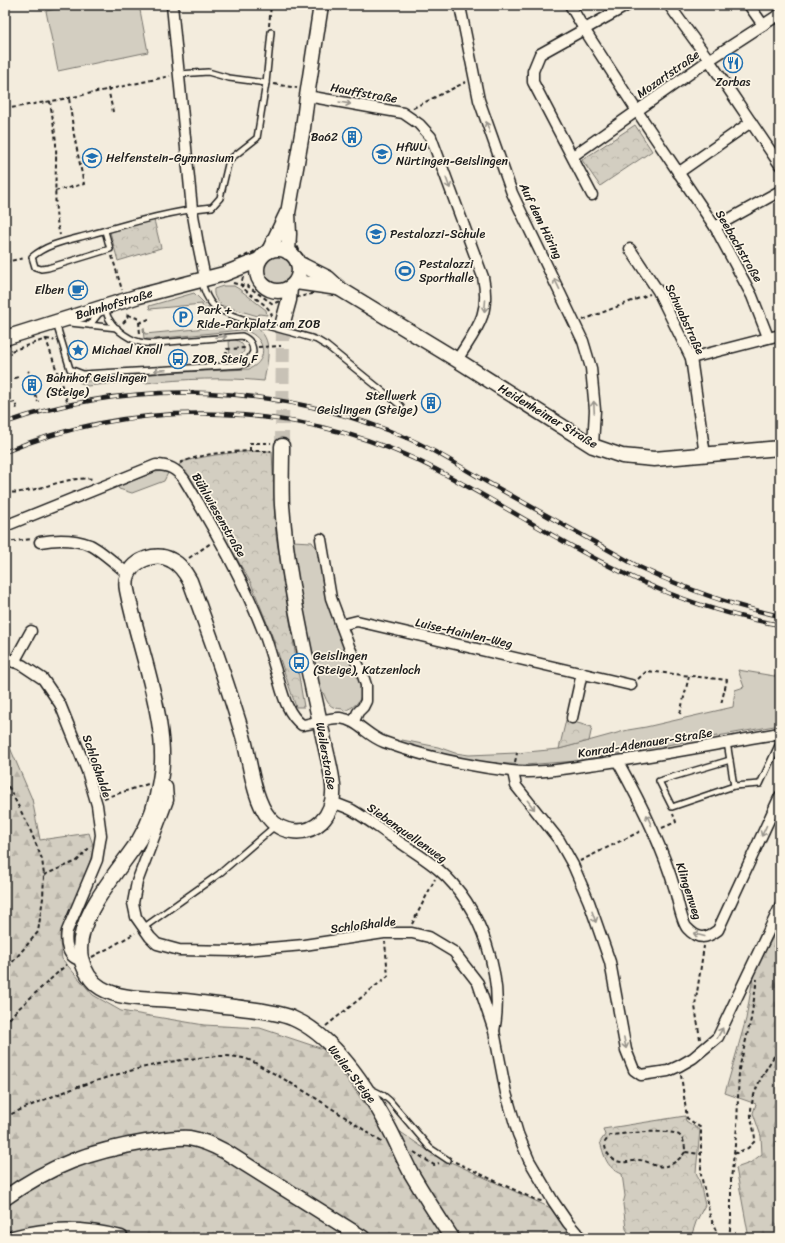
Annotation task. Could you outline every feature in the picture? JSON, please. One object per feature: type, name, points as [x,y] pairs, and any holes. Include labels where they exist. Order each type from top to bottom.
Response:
[{"type":"street","points":[[172,5],[192,209],[203,279]]},
{"type":"street","points":[[288,252],[284,234],[304,128],[307,96],[321,5]]},
{"type":"street","name":"Auf dem Häring","points":[[459,5],[479,100],[512,193],[583,341],[591,368],[595,410],[593,446]]},
{"type":"street","name":"Seebachstraße","points":[[570,5],[637,111],[715,227],[752,296],[768,337]]},
{"type":"street","points":[[592,195],[534,82],[533,71],[540,54],[628,5]]},
{"type":"street","points":[[669,5],[709,60],[780,165]]},
{"type":"street","points":[[749,5],[763,25]]},
{"type":"street","name":"Mozartstraße","points":[[573,156],[709,60],[780,14]]},
{"type":"street","name":"Hauffstraße","points":[[307,96],[403,113],[419,124],[431,137],[483,277],[485,289],[484,313],[481,321],[457,360]]},
{"type":"street","points":[[678,173],[751,122]]},
{"type":"street","points":[[715,227],[780,191]]},
{"type":"street","points":[[243,278],[284,234]]},
{"type":"street","points":[[279,320],[285,293],[299,269],[298,263],[294,257],[288,252],[279,249],[264,255],[256,271],[259,281],[263,286],[285,293]]},
{"type":"street","name":"Schwabstraße","points":[[630,249],[658,291],[691,358],[705,455]]},
{"type":"street","name":"Heidenheimer Straße","points":[[298,263],[315,278],[340,289],[457,360],[593,446],[622,456],[654,459],[780,448]]},
{"type":"street","name":"Bahnhofstraße","points":[[5,338],[105,306],[123,294],[224,274],[259,281]]},
{"type":"street","name":"Heidenheimer Straße","points":[[285,293],[315,278]]},
{"type":"street","points":[[691,358],[780,334]]},
{"type":"street","name":"Weilerstraße","points":[[128,574],[134,566],[142,560],[162,556],[172,560],[184,571],[190,581],[215,649],[243,737],[262,808],[268,818],[276,825],[286,830],[296,832],[304,831],[314,827],[322,821],[332,802],[333,788],[331,771],[306,659],[290,574],[277,448]]},
{"type":"street","points":[[5,526],[156,465],[165,465],[172,468]]},
{"type":"street","name":"Bühlwiesenstraße","points":[[172,468],[184,479],[219,538],[243,585],[265,637],[287,706],[294,719],[302,725],[320,722]]},
{"type":"street","points":[[40,542],[62,539],[73,540],[91,546],[128,574],[126,590],[150,677],[157,707],[162,741],[160,780],[149,819],[140,838],[93,907],[84,927],[80,944],[80,960]]},
{"type":"street","points":[[320,722],[339,718],[354,721],[358,712],[366,701],[366,685],[362,673],[350,649],[331,598],[321,539]]},
{"type":"street","name":"Luise-Hainlen-Weg","points":[[341,625],[357,621],[631,685]]},
{"type":"street","name":"Schloßhalde","points":[[31,631],[10,660],[43,679],[60,704],[88,771],[96,800],[101,835],[97,860],[67,931],[66,937],[66,944],[69,952],[74,958],[80,960]]},
{"type":"street","points":[[572,718],[582,673]]},
{"type":"street","name":"Konrad-Adenauer-Straße","points":[[354,721],[371,736],[384,742],[461,764],[513,772],[540,772],[618,762],[780,733]]},
{"type":"street","name":"Klingenweg","points":[[618,762],[655,828],[685,927],[694,935],[706,937],[718,930],[780,796]]},
{"type":"street","points":[[513,772],[516,786],[563,846],[574,865],[610,962],[626,1050],[634,1070],[641,1075],[668,1071],[679,1066],[702,1051],[718,1037],[780,907]]},
{"type":"street","name":"Schloßhalde","points":[[160,780],[167,787],[168,800],[137,882],[133,903],[136,917],[150,938],[157,944],[179,950],[235,951],[304,945],[384,933],[412,933],[429,937],[454,952],[478,983],[494,1030],[506,1093],[518,1134],[529,1160],[553,1201],[568,1223],[581,1238]]},
{"type":"street","name":"Siebenquellenweg","points":[[332,802],[352,810],[440,870],[468,903],[484,936],[492,966],[497,998],[494,1030]]},
{"type":"street","name":"Weiler Steige","points":[[80,960],[87,973],[100,987],[119,995],[180,1000],[281,1014],[309,1027],[325,1040],[362,1083],[381,1114],[421,1190],[452,1238]]},
{"type":"street","points":[[5,1198],[42,1174],[75,1159],[137,1144],[170,1138],[189,1138],[207,1143],[226,1152],[363,1238]]},
{"type":"street","points":[[13,1238],[39,1232],[68,1230],[99,1232],[121,1238]]},
{"type":"lane","points":[[105,231],[110,249],[48,268],[35,267],[32,257],[44,248],[105,231],[159,216],[192,209],[212,207],[220,198],[229,160],[257,138],[268,83],[271,32]]},
{"type":"lane","points":[[179,74],[208,72],[229,78],[268,83]]},
{"type":"lane","points":[[203,279],[207,296],[216,308],[246,319],[317,340],[327,346],[401,406]]},
{"type":"lane","points":[[90,325],[105,306]]},
{"type":"lane","points":[[105,306],[108,318],[117,328],[130,338],[141,342],[157,343],[242,336],[247,338],[251,343],[253,352],[247,363],[241,365],[83,374],[70,369],[55,322],[117,328]]},
{"type":"lane","points":[[730,760],[659,781],[672,807],[734,786],[760,784],[780,741]]},
{"type":"lane","points":[[727,742],[734,786]]},
{"type":"lane","points":[[143,928],[220,874],[276,825]]},
{"type":"lane","points":[[362,1083],[383,1095],[390,1101],[430,1148],[448,1160]]},
{"type":"path","points":[[271,5],[269,26],[271,32]]},
{"type":"path","points":[[5,109],[69,98],[108,88],[179,74]]},
{"type":"path","points":[[403,113],[474,78]]},
{"type":"path","points":[[268,83],[284,85]]},
{"type":"path","points":[[108,88],[113,112]]},
{"type":"path","points":[[55,191],[84,184],[74,135],[69,98]]},
{"type":"path","points":[[50,101],[56,143],[55,191],[60,234]]},
{"type":"path","points":[[272,232],[284,234],[295,235],[297,247],[303,256],[310,262],[317,265],[312,294],[285,293],[274,304],[246,285],[241,285],[243,278],[240,258],[259,250],[270,239],[272,232]]},
{"type":"path","points":[[5,262],[32,257]]},
{"type":"path","points":[[113,258],[129,311],[127,319],[117,328]]},
{"type":"path","points":[[243,278],[279,320]]},
{"type":"path","points":[[575,323],[658,291]]},
{"type":"path","points":[[128,316],[137,318],[139,323],[142,355]]},
{"type":"path","points":[[139,323],[149,319]]},
{"type":"path","points":[[5,353],[46,339],[54,367],[69,408]]},
{"type":"path","points":[[256,347],[281,346]]},
{"type":"path","points":[[225,353],[227,354],[227,349],[250,347]]},
{"type":"path","points":[[15,377],[19,377]]},
{"type":"path","points":[[35,394],[38,402]]},
{"type":"path","points":[[11,403],[15,402],[17,409]]},
{"type":"path","points":[[172,468],[181,462],[211,455],[277,448]]},
{"type":"path","points":[[5,492],[14,493],[66,480],[92,479],[111,483]]},
{"type":"path","points":[[5,542],[29,539],[40,542]]},
{"type":"path","points":[[189,558],[210,544]]},
{"type":"path","points":[[631,685],[647,671],[727,680],[721,704]]},
{"type":"path","points":[[680,714],[689,676]]},
{"type":"path","points":[[5,780],[29,827],[42,859],[44,875],[43,898],[38,932],[5,971]]},
{"type":"path","points":[[96,800],[160,780]]},
{"type":"path","points":[[591,856],[655,828],[676,822],[672,807]]},
{"type":"path","points":[[44,875],[77,861],[90,846]]},
{"type":"path","points":[[414,920],[440,870]]},
{"type":"path","points":[[5,1024],[15,1012],[80,960],[111,947],[143,928]]},
{"type":"path","points":[[332,1020],[388,976],[384,933]]},
{"type":"path","points":[[702,1051],[695,1006],[706,937]]},
{"type":"path","points":[[728,1238],[731,1220],[731,1179],[737,1127],[739,1069],[751,1019],[758,978],[753,965]]},
{"type":"path","points":[[734,1154],[748,1148],[755,1141],[754,1131],[751,1124],[751,1110],[756,1090],[766,1069],[780,1048]]},
{"type":"path","points":[[5,1117],[36,1102],[87,1084],[162,1062],[216,1056],[244,1058],[295,1086],[384,1143],[395,1140],[405,1142],[414,1152],[434,1165],[448,1160],[536,1200],[553,1201]]},
{"type":"path","points":[[679,1066],[687,1118],[701,1128],[700,1175],[710,1216],[719,1238]]},
{"type":"path","points":[[672,1132],[679,1135],[683,1140],[686,1152],[675,1162],[664,1166],[656,1166],[639,1160],[620,1163],[610,1157],[606,1151],[604,1142],[610,1135],[672,1132]]},
{"type":"path","points":[[686,1152],[701,1154]]},
{"type":"green space","points":[[77,5],[139,5],[148,52],[58,71],[46,11]]},
{"type":"green space","points":[[635,125],[652,151],[600,186],[582,160]]},
{"type":"green space","points":[[154,220],[161,248],[118,261],[110,232]]},
{"type":"green space","points":[[278,255],[289,259],[293,270],[289,281],[278,285],[267,281],[263,270],[267,259]]},
{"type":"green space","points":[[223,286],[234,286],[239,289],[266,310],[267,315],[259,314],[258,316],[223,306],[216,299],[214,289]]},
{"type":"green space","points":[[194,293],[208,307],[209,312],[203,312],[202,304],[150,309],[149,306]]},
{"type":"green space","points":[[228,319],[240,321],[255,327],[265,338],[268,359],[264,381],[204,379],[145,383],[138,381],[87,386],[79,382],[162,373],[249,369],[256,365],[260,360],[262,347],[260,341],[249,332],[241,330],[144,339],[143,328],[145,334],[228,326]]},
{"type":"green space","points":[[229,340],[235,340],[243,345],[244,351],[240,357],[230,358]]},
{"type":"green space","points":[[272,451],[276,535],[304,707],[296,707],[273,638],[251,583],[191,481],[179,466],[181,462],[215,455],[238,452]]},
{"type":"green space","points":[[164,471],[168,473],[164,481],[132,493],[119,489],[118,487],[154,472]]},
{"type":"green space","points":[[292,541],[312,542],[316,548],[358,675],[361,688],[359,701],[351,708],[344,711],[343,709],[335,708],[330,705],[320,689],[304,618]]},
{"type":"green space","points":[[738,670],[780,677],[780,725],[576,761],[525,765],[481,762],[443,755],[401,743],[402,740],[469,755],[559,749],[628,730],[733,707],[735,690],[744,687]]},
{"type":"green space","points":[[566,720],[592,727],[589,741],[559,749]]},
{"type":"green space","points":[[5,736],[32,799],[40,840],[89,833],[94,848],[83,884],[68,918],[60,942],[62,959],[93,995],[121,1011],[204,1025],[260,1028],[326,1050],[370,1111],[431,1153],[553,1209],[574,1238],[5,1238]]},
{"type":"green space","points":[[780,925],[780,1238],[749,1238],[736,1168],[750,1163],[762,1154],[761,1136],[753,1113],[756,1104],[725,1093],[746,1019],[754,971]]},
{"type":"green space","points":[[685,1116],[686,1121],[700,1130],[696,1172],[705,1205],[696,1222],[691,1237],[632,1238],[626,1229],[623,1204],[625,1196],[622,1174],[609,1165],[605,1157],[600,1142],[605,1135],[603,1129]]},
{"type":"tunnel","points":[[282,446],[283,322]]},
{"type":"railway","points":[[5,423],[54,408],[105,398],[156,393],[207,393],[258,397],[309,406],[359,420],[407,438],[438,453],[487,482],[656,575],[726,602],[780,616]]},
{"type":"railway","points":[[5,452],[57,434],[111,421],[166,415],[222,414],[277,419],[332,430],[385,446],[435,469],[586,554],[655,588],[708,607],[743,617],[780,625]]},
{"type":"place","name":"Zorbas","points":[[733,63]]},
{"type":"place","name":"Ba62","points":[[352,137]]},
{"type":"place","name":"HfWU Nürtingen-Geislingen","points":[[382,154]]},
{"type":"place","name":"Helfenstein-Gymnasium","points":[[92,158]]},
{"type":"place","name":"Pestalozzi-Schule","points":[[376,234]]},
{"type":"place","name":"Pestalozzi Sporthalle","points":[[405,271]]},
{"type":"place","name":"Elben","points":[[78,290]]},
{"type":"place","name":"Park + Ride-Parkplatz am ZOB","points":[[183,317]]},
{"type":"place","name":"Michael Knoll","points":[[78,350]]},
{"type":"place","name":"ZOB, Steig F","points":[[178,359]]},
{"type":"place","name":"Bahnhof Geislingen (Steige)","points":[[32,385]]},
{"type":"place","name":"Stellwerk Geislingen (Steige)","points":[[431,403]]},
{"type":"place","name":"Geislingen (Steige), Katzenloch","points":[[299,663]]}]
